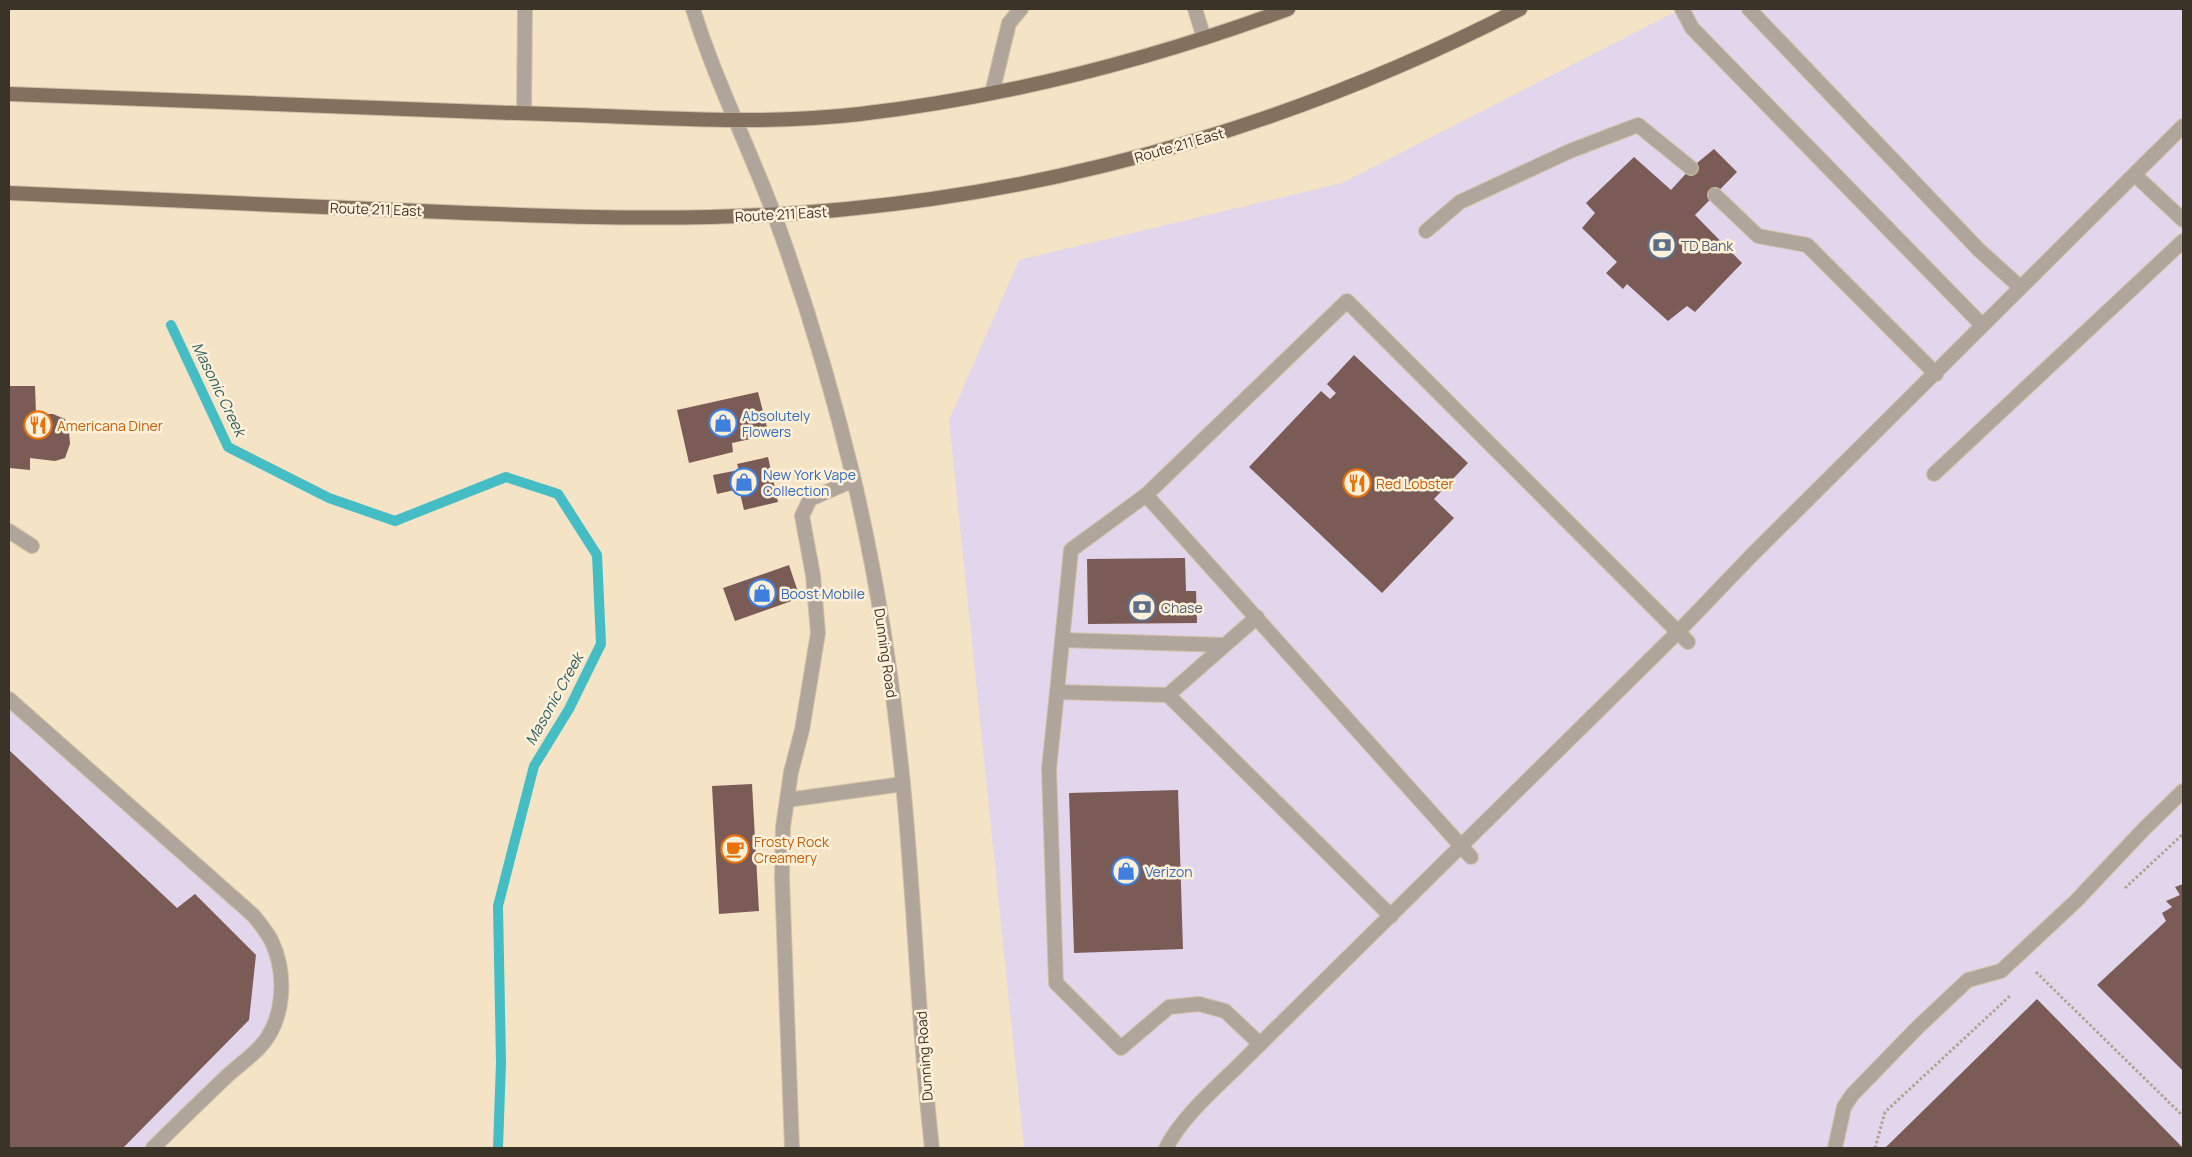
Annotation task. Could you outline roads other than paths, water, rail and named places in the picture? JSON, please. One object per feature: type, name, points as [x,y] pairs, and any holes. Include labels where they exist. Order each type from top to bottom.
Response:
[{"type":"main road","points":[[9,94],[524,113],[801,119],[860,114],[992,93],[1067,76],[1204,38],[1288,9]]},
{"type":"main road","name":"Route 211 East","points":[[9,193],[579,217],[774,215],[912,202],[985,190],[1118,162],[1255,123],[1389,71],[1520,9]]},
{"type":"street","points":[[524,113],[526,9]]},
{"type":"street","name":"Dunning Road","points":[[693,9],[734,119],[774,215],[807,310],[854,480],[878,597],[903,784],[926,1094],[932,1148]]},
{"type":"street","points":[[992,93],[1009,23],[1021,9]]},
{"type":"street","points":[[1195,9],[1204,38]]},
{"type":"street","points":[[1682,9],[1692,28],[1982,325]]},
{"type":"street","points":[[1749,9],[1979,250],[2020,287]]},
{"type":"street","points":[[1426,231],[1460,202],[1570,151],[1638,125],[1691,168]]},
{"type":"street","points":[[1166,1148],[1174,1134],[1193,1112],[1260,1044],[1462,846],[1683,637],[1750,557],[1936,374],[1982,325],[2183,126]]},
{"type":"street","points":[[2135,175],[2183,220]]},
{"type":"street","points":[[1715,195],[1758,236],[1807,245],[1936,374]]},
{"type":"street","points":[[1934,474],[2183,241]]},
{"type":"street","points":[[1260,1044],[1225,1011],[1199,1004],[1169,1007],[1121,1048],[1056,984],[1049,769],[1070,550],[1146,495],[1347,301],[1683,637]]},
{"type":"street","points":[[792,1148],[782,878],[783,827],[791,772],[802,730],[818,633],[813,575],[802,516],[810,498],[854,480]]},
{"type":"street","points":[[1146,495],[1471,857]]},
{"type":"street","points":[[9,531],[32,546]]},
{"type":"street","points":[[1057,692],[1168,695],[1257,617]]},
{"type":"street","points":[[1062,640],[1225,645]]},
{"type":"street","points":[[1168,695],[1391,916]]},
{"type":"street","points":[[9,698],[254,916],[271,941],[279,962],[282,983],[280,1007],[272,1029],[260,1048],[153,1148]]},
{"type":"street","points":[[787,800],[903,784]]},
{"type":"street","points":[[1835,1148],[1844,1107],[1852,1094],[1918,1027],[1968,980],[2001,971],[2076,901],[2144,828],[2183,791]]},
{"type":"waterway","name":"Masonic Creek","points":[[171,325],[228,447],[329,498],[395,521],[506,477],[558,494],[597,555],[601,644],[569,709],[534,766],[498,906],[501,1062],[498,1148]]},
{"type":"place","name":"TD Bank","points":[[1662,245]]},
{"type":"place","name":"Absolutely Flowers","points":[[723,423]]},
{"type":"place","name":"Americana Diner","points":[[38,425]]},
{"type":"place","name":"New York Vape Collection","points":[[744,482]]},
{"type":"place","name":"Red Lobster","points":[[1357,483]]},
{"type":"place","name":"Boost Mobile","points":[[762,593]]},
{"type":"place","name":"Chase","points":[[1142,607]]},
{"type":"place","name":"Frosty Rock Creamery","points":[[735,849]]},
{"type":"place","name":"Verizon","points":[[1126,871]]}]
